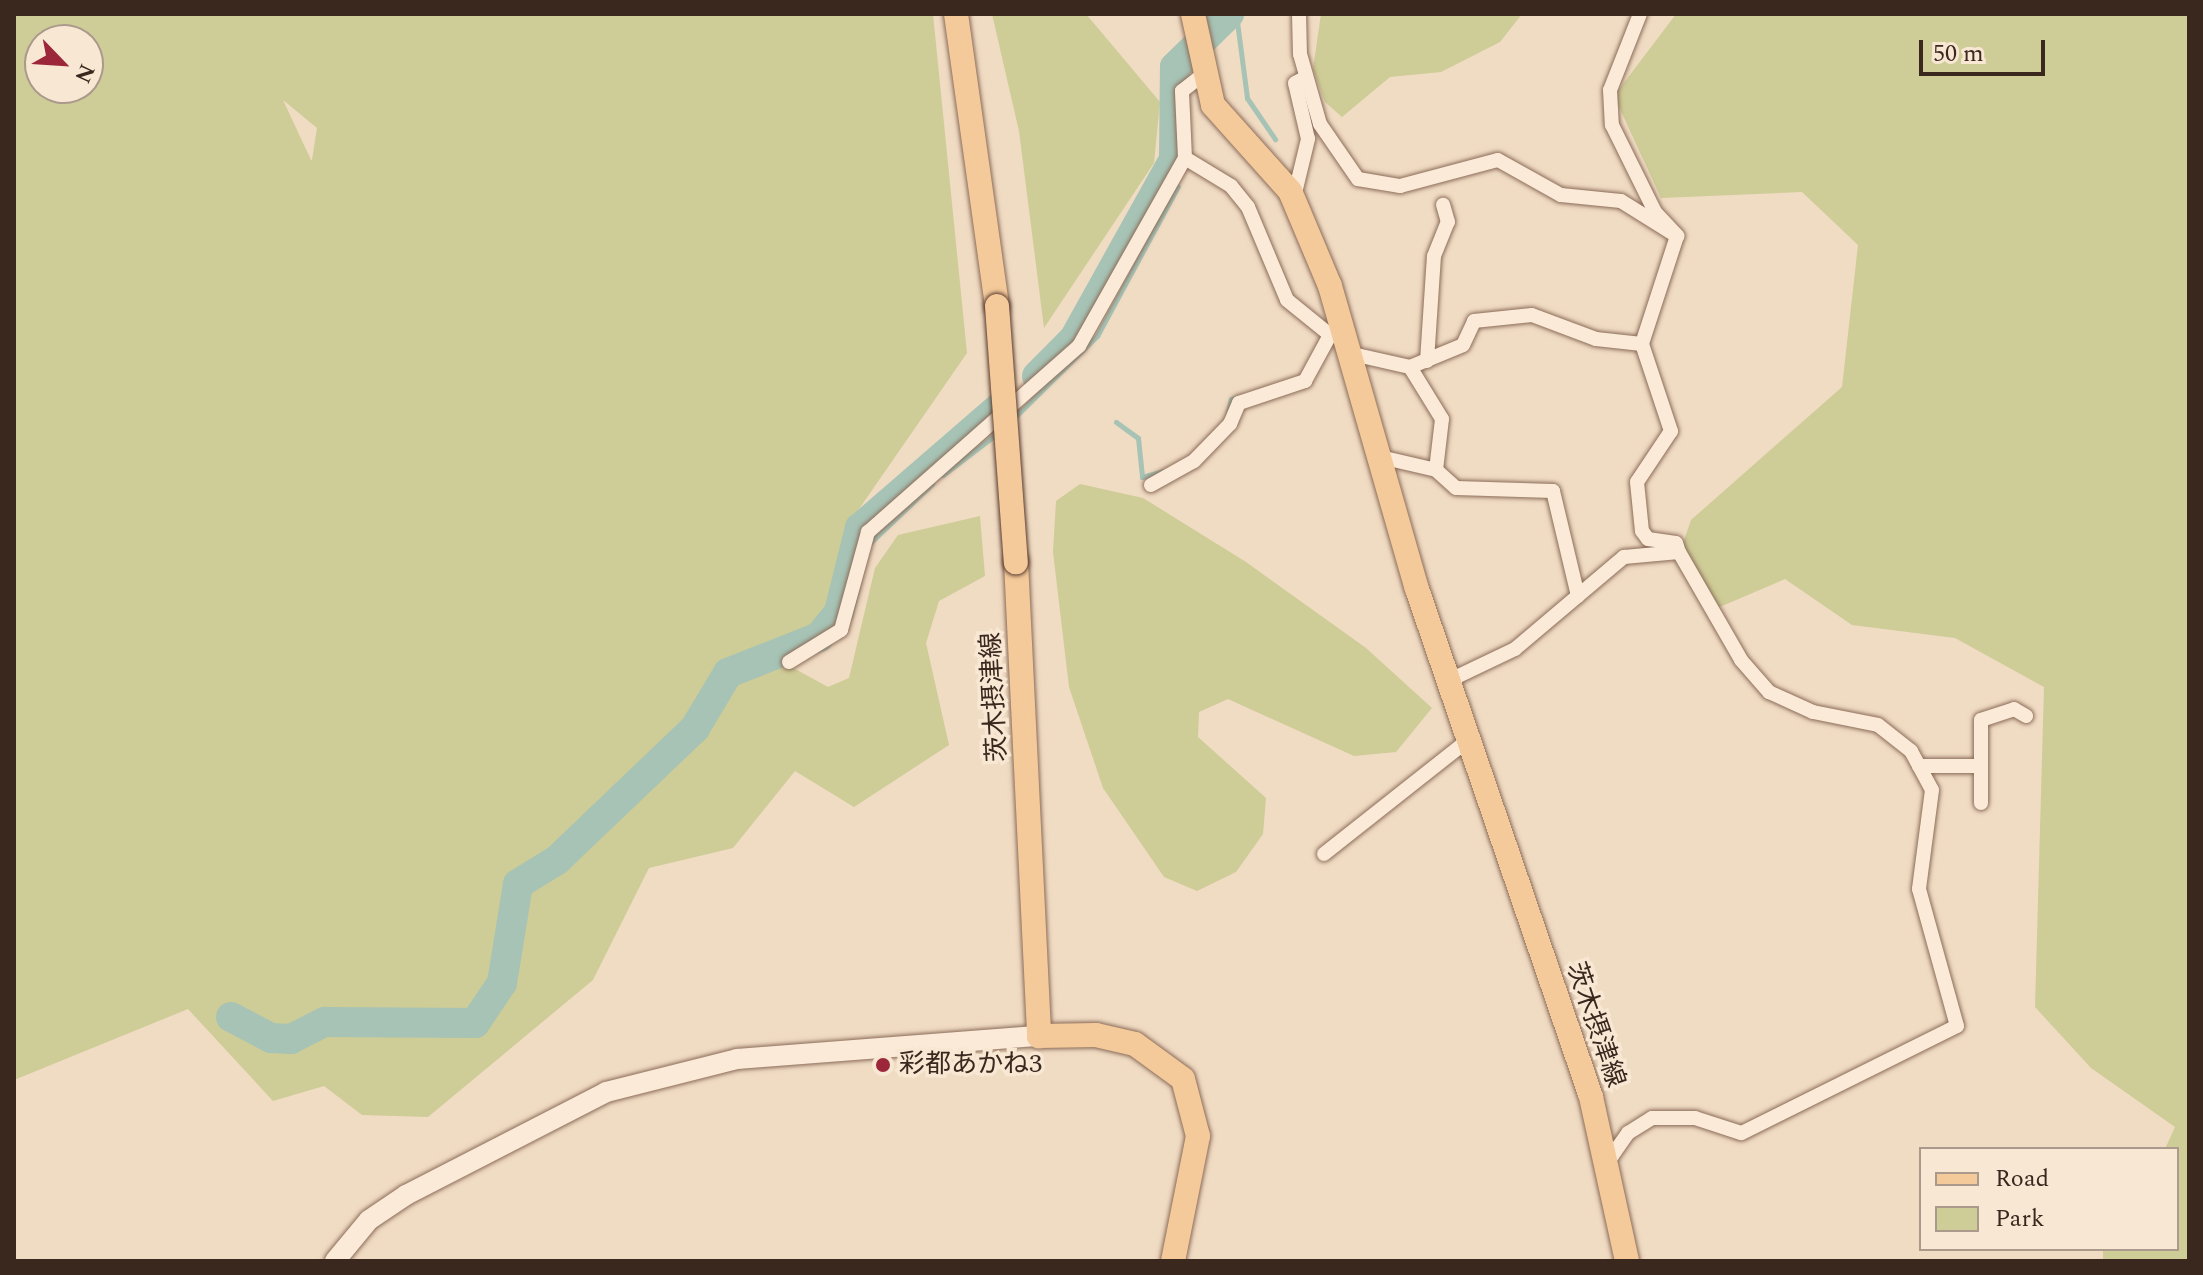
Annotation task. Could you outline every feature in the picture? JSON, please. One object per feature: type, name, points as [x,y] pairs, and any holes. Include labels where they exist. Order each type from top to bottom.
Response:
[{"type":"main road","name":"茨木摂津線","points":[[956,14],[997,306],[1016,562],[1039,1036]]},
{"type":"main road","name":"茨木摂津線","points":[[1197,46],[1227,125],[1294,197],[1333,335],[1376,456],[1607,1163],[1627,1261]]},
{"type":"main road","points":[[1039,1036],[1127,1041],[1164,1059],[1183,1079],[1198,1136],[1173,1261]]},
{"type":"street","points":[[1299,14],[1305,78],[1320,124],[1358,179],[1400,186],[1498,160],[1534,174],[1561,195],[1621,201],[1677,236]]},
{"type":"street","points":[[1640,14],[1610,90],[1612,125],[1655,212],[1677,236]]},
{"type":"street","points":[[789,662],[841,630],[868,532],[1079,346],[1185,158],[1182,91],[1197,46]]},
{"type":"street","points":[[1294,197],[1308,139],[1295,83],[1305,78]]},
{"type":"street","points":[[1185,158],[1236,191],[1287,300],[1333,335],[1410,367],[1442,419],[1436,470]]},
{"type":"street","points":[[1427,361],[1434,256],[1448,222],[1443,205]]},
{"type":"street","points":[[1607,1163],[1628,1133],[1652,1118],[1695,1118],[1741,1133],[1957,1026],[1919,889],[1932,790],[1919,766],[1878,725],[1813,712],[1769,692],[1741,660],[1676,543],[1648,539],[1642,531],[1637,482],[1671,431],[1642,344],[1677,236]]},
{"type":"street","points":[[1410,367],[1463,345],[1474,321],[1532,315],[1596,339],[1642,344]]},
{"type":"street","points":[[1151,485],[1194,461],[1230,424],[1239,403],[1308,378],[1333,335]]},
{"type":"street","points":[[1376,456],[1436,470],[1456,488],[1553,491],[1578,596]]},
{"type":"street","points":[[1450,680],[1515,649],[1624,557],[1679,552]]},
{"type":"street","points":[[1981,803],[1977,766],[1981,720],[2014,709],[2026,716]]},
{"type":"street","points":[[1324,854],[1456,743],[1467,741]]},
{"type":"street","points":[[1919,766],[1977,766]]},
{"type":"street","points":[[335,1261],[369,1220],[406,1195],[606,1092],[737,1059],[1039,1036]]},
{"type":"green space","points":[[14,14],[933,14],[967,353],[850,522],[834,606],[786,664],[828,687],[849,678],[875,568],[898,535],[980,516],[985,576],[939,601],[926,643],[949,745],[854,807],[795,771],[733,848],[649,868],[593,980],[428,1117],[362,1115],[324,1086],[273,1101],[188,1009],[14,1080]],"holes":[[[283,100],[317,128],[311,160]]]},
{"type":"green space","points":[[992,14],[1086,14],[1160,102],[1154,163],[1044,328],[1019,131]]},
{"type":"green space","points":[[1321,14],[1522,14],[1500,42],[1441,72],[1390,77],[1342,117],[1325,102],[1313,69]]},
{"type":"green space","points":[[1676,14],[2189,14],[2189,1261],[2103,1261],[2103,1251],[2179,1251],[2179,1147],[2166,1147],[2175,1127],[2091,1068],[2035,1007],[2044,687],[1955,638],[1852,625],[1785,579],[1715,609],[1681,549],[1691,520],[1842,387],[1858,245],[1802,192],[1661,198],[1614,96]]},
{"type":"green space","points":[[1080,484],[1143,498],[1246,562],[1366,648],[1432,708],[1396,752],[1354,756],[1228,699],[1199,712],[1198,737],[1266,798],[1263,834],[1236,872],[1197,891],[1164,877],[1103,788],[1069,687],[1053,552],[1056,501]]},
{"type":"waterway","points":[[1037,376],[1074,339],[1174,159],[1175,67],[1229,14]]},
{"type":"waterway","points":[[1236,14],[1247,98],[1275,139]]},
{"type":"waterway","points":[[1014,418],[1097,336],[1178,186]]},
{"type":"waterway","points":[[1227,416],[1231,399],[1240,397]]},
{"type":"waterway","points":[[231,1017],[271,1038],[291,1039],[325,1022],[475,1023],[502,983],[518,884],[557,860],[695,728],[728,673],[819,637],[839,612],[860,528],[1003,404]]},
{"type":"waterway","points":[[1116,422],[1138,438],[1142,477],[1163,471]]},
{"type":"waterway","points":[[943,475],[998,433]]},
{"type":"waterway","points":[[870,543],[932,484]]},
{"type":"place","name":"彩都あかね3","points":[[883,1065]]}]
